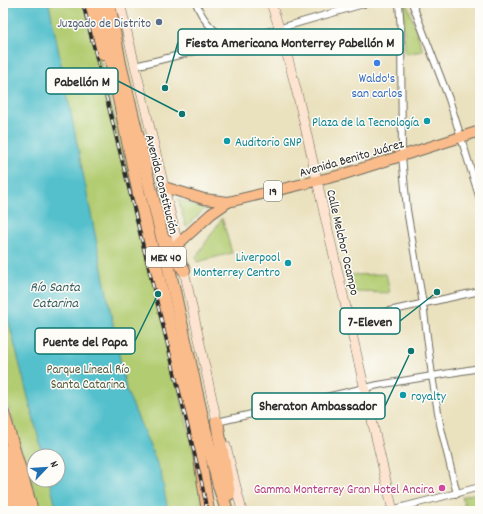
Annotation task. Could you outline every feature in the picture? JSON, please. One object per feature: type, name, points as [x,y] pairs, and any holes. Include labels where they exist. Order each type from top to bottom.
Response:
[{"type":"highway","points":[[88,3],[97,39],[115,76]]},
{"type":"highway","name":"Avenida Constitución","points":[[109,3],[132,116],[161,232],[204,426],[227,511]]},
{"type":"highway","name":"Avenida Constitución","points":[[98,7],[115,76],[139,194],[198,446],[208,511]]},
{"type":"highway","points":[[132,116],[139,194]]},
{"type":"highway","points":[[161,232],[184,270]]},
{"type":"highway","points":[[3,413],[32,511]]},
{"type":"highway","points":[[217,422],[231,511]]},
{"type":"highway","points":[[198,446],[202,511]]},
{"type":"highway","points":[[3,450],[13,509]]},
{"type":"highway","points":[[3,472],[13,509]]},
{"type":"main road","name":"Avenida Benito Juárez","points":[[164,187],[204,199],[228,202],[317,181],[480,131]]},
{"type":"main road","name":"Avenida Benito Juárez","points":[[178,244],[211,214],[228,202]]},
{"type":"street","points":[[120,3],[178,244],[217,422],[225,441],[242,511]]},
{"type":"street","points":[[196,3],[201,15],[211,27],[232,42]]},
{"type":"street","name":"Calle Melchor Ocampo","points":[[272,3],[280,27],[306,127],[391,511]]},
{"type":"street","points":[[135,66],[232,42],[367,3]]},
{"type":"street","points":[[399,3],[401,31],[402,156],[407,210],[423,304],[440,424],[457,494]]},
{"type":"street","points":[[412,3],[449,99],[480,199]]},
{"type":"street","points":[[348,320],[480,290]]},
{"type":"street","points":[[217,422],[364,389],[480,368]]},
{"type":"street","points":[[391,511],[480,487]]},
{"type":"green space","name":"Río Santa Catarina","points":[[3,3],[86,3],[143,233],[197,466],[203,511],[40,511],[33,488],[66,488],[66,448],[26,448],[26,465],[3,389]]},
{"type":"green space","points":[[403,3],[407,3],[423,51],[405,54]]},
{"type":"green space","points":[[178,199],[205,209],[186,227]]},
{"type":"green space","points":[[222,218],[232,253],[197,262],[196,257]]},
{"type":"green space","points":[[386,274],[390,293],[353,292],[348,275]]},
{"type":"green space","points":[[480,492],[480,511],[466,511],[462,497]]},
{"type":"water","name":"Río Santa Catarina","points":[[3,3],[49,3],[126,389],[161,473],[168,511],[57,511],[51,488],[66,488],[66,448],[41,448],[3,299]]},
{"type":"railway","points":[[83,3],[202,484],[207,511]]},
{"type":"place","name":"Juzgado de Distrito","points":[[159,22]]},
{"type":"place","name":"Waldo's san carlos","points":[[377,63]]},
{"type":"place","name":"Fiesta Americana Monterrey Pabellón M","points":[[165,88]]},
{"type":"place","name":"Pabellón M","points":[[182,114]]},
{"type":"place","name":"Plaza de la Tecnología","points":[[427,121]]},
{"type":"place","name":"Auditorio GNP","points":[[227,141]]},
{"type":"place","name":"Liverpool Monterrey Centro","points":[[288,263]]},
{"type":"place","name":"7-Eleven","points":[[437,292]]},
{"type":"place","name":"Puente del Papa","points":[[158,294]]},
{"type":"place","name":"Sheraton Ambassador","points":[[411,351]]},
{"type":"place","name":"royalty","points":[[403,395]]},
{"type":"place","name":"Gamma Monterrey Gran Hotel Ancira","points":[[442,488]]},
{"type":"park label","name":"Parque Lineal Río Santa Catarina","points":[[88,376]]}]
